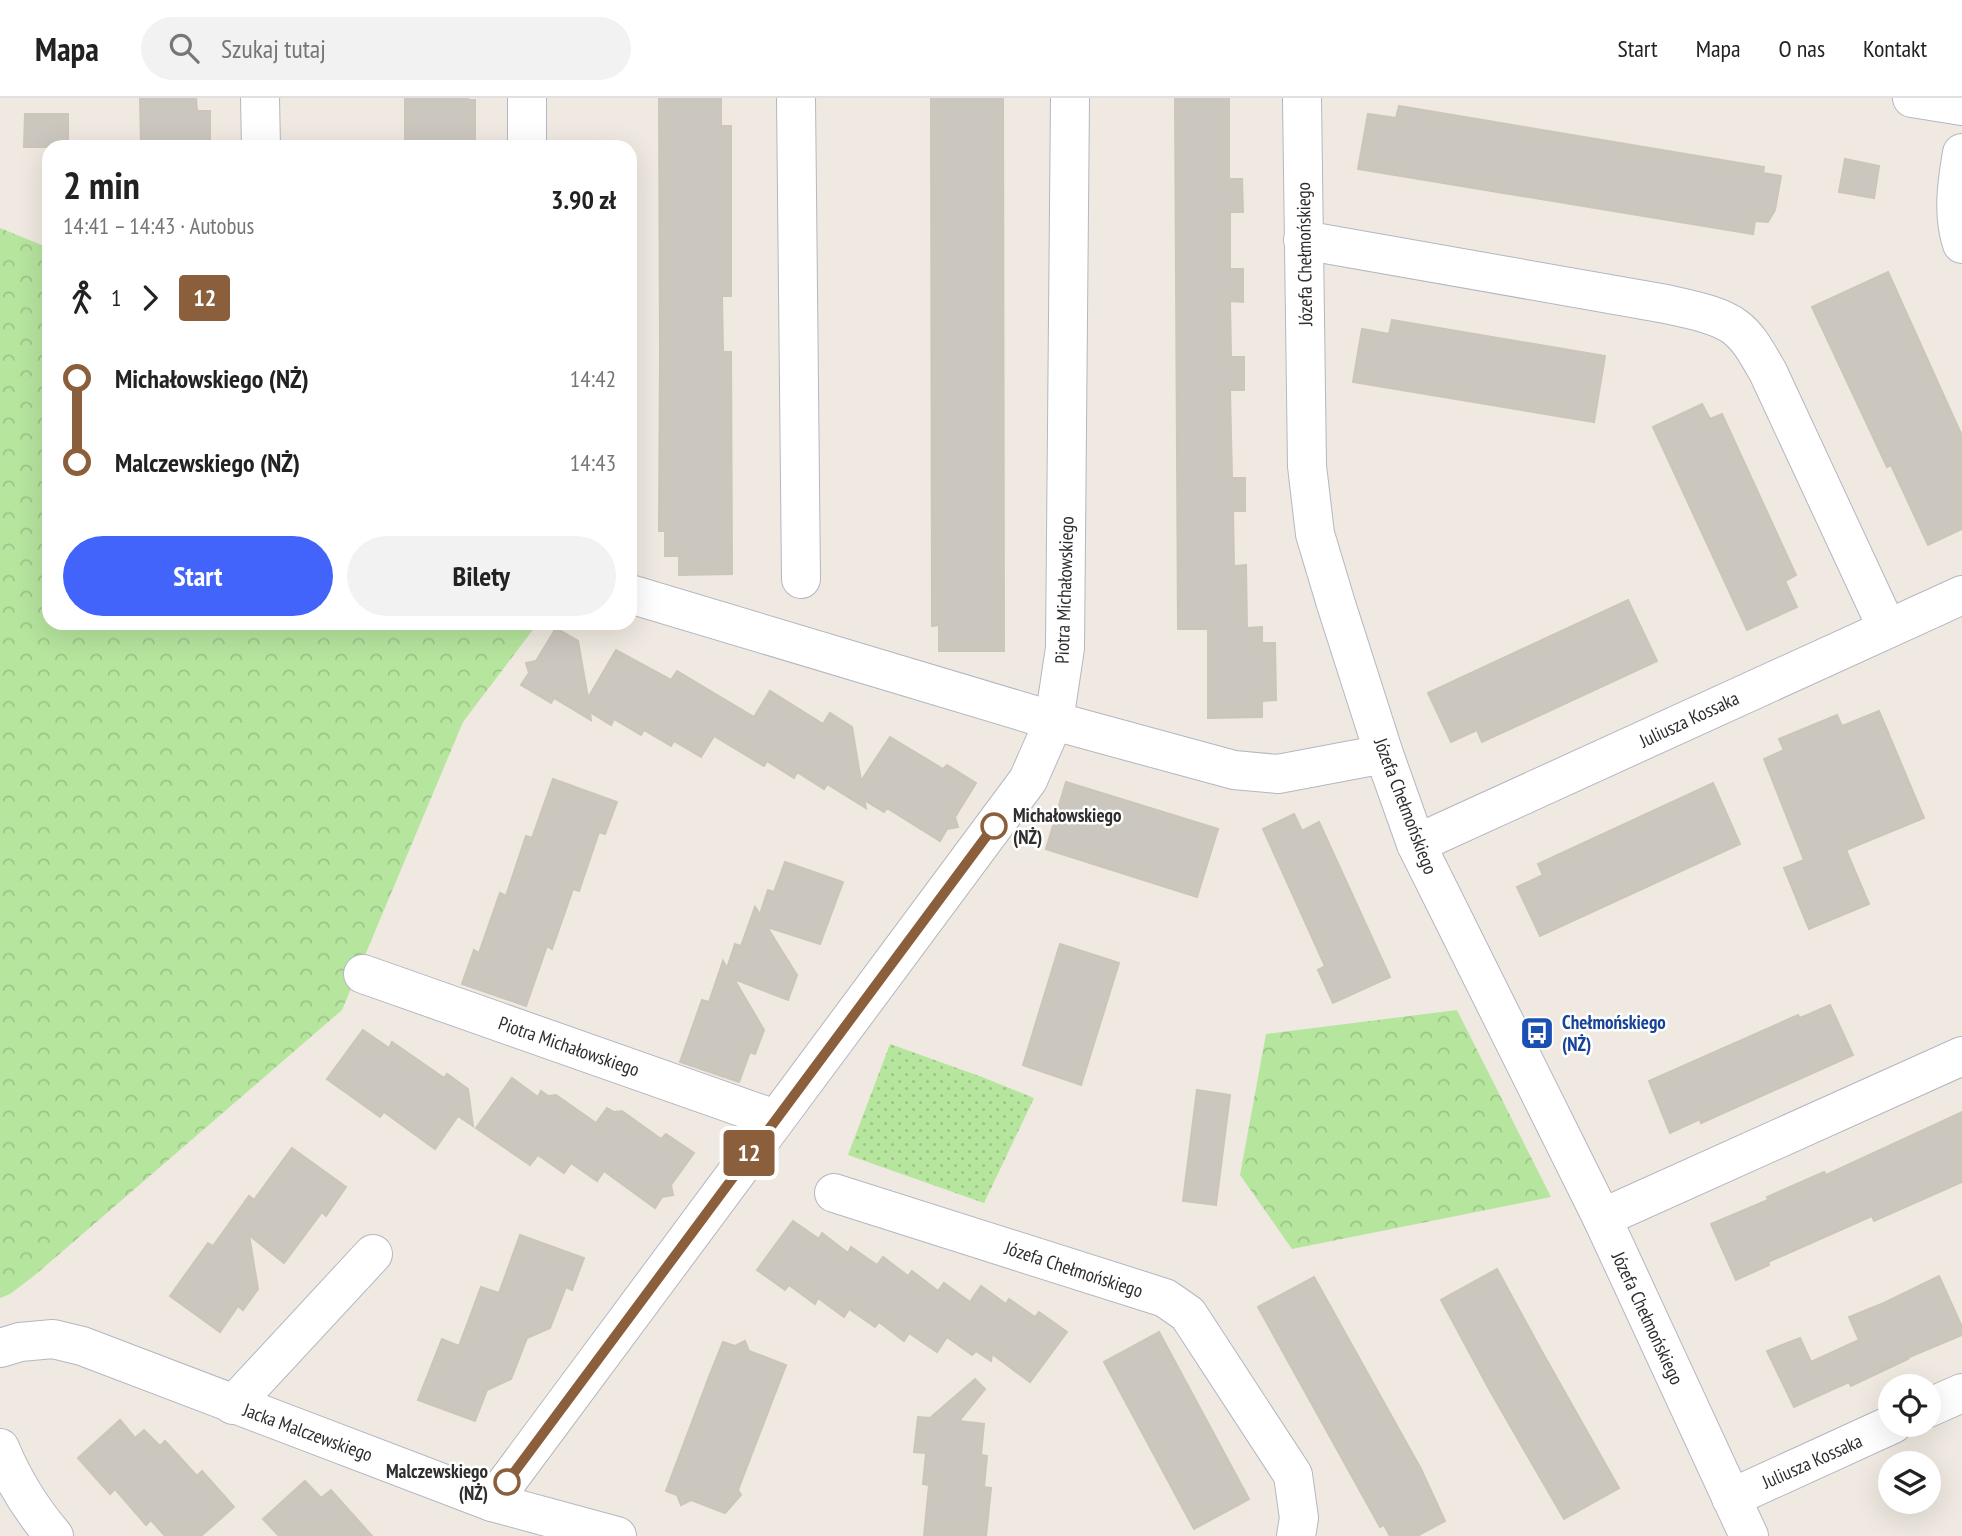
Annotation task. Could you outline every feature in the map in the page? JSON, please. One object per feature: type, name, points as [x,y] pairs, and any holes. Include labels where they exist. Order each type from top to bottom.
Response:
[{"type":"street","points":[[260,98],[261,140]]},
{"type":"street","points":[[527,98],[527,140]]},
{"type":"street","points":[[796,98],[801,579]]},
{"type":"street","name":"Piotra Michałowskiego","points":[[492,1502],[1028,780],[1054,720],[1065,648],[1070,98]]},
{"type":"street","name":"Józefa Chełmońskiego","points":[[1302,98],[1307,466],[1315,534],[1384,754],[1416,844],[1602,1218],[1749,1536]]},
{"type":"street","points":[[1912,98],[1962,106]]},
{"type":"street","points":[[1962,153],[1957,186],[1958,232],[1962,244]]},
{"type":"street","points":[[1303,240],[1666,304],[1712,316],[1735,327],[1754,347],[1768,372],[1887,628]]},
{"type":"street","name":"Juliusza Kossaka","points":[[1416,844],[1962,595]]},
{"type":"street","points":[[637,596],[1054,720],[1234,770],[1278,774],[1384,754]]},
{"type":"street","name":"Piotra Michałowskiego","points":[[363,974],[775,1119]]},
{"type":"street","points":[[1602,1218],[1962,1056]]},
{"type":"street","name":"Józefa Chełmońskiego","points":[[834,1194],[1165,1298],[1188,1314],[1293,1475],[1300,1518],[1296,1536]]},
{"type":"street","points":[[233,1405],[373,1254]]},
{"type":"street","name":"Jacka Malczewskiego","points":[[0,1348],[37,1339],[53,1339],[72,1344],[492,1502],[617,1536]]},
{"type":"street","points":[[1941,1402],[1962,1393]]},
{"type":"street","name":"Juliusza Kossaka","points":[[1731,1498],[1878,1431]]},
{"type":"street","points":[[0,1448],[11,1476],[32,1511],[54,1536]]},
{"type":"green space","points":[[0,228],[42,245],[42,630],[533,630],[463,722],[342,1010],[35,1275],[10,1294],[0,1298]]},
{"type":"green space","points":[[1457,1010],[1551,1197],[1292,1249],[1240,1175],[1266,1034]]},
{"type":"green space","points":[[890,1044],[1034,1098],[984,1203],[848,1155]]},
{"type":"building","points":[[140,98],[196,98],[197,111],[210,111],[210,140],[141,140]]},
{"type":"building","points":[[405,98],[475,100],[475,140],[405,140]]},
{"type":"building","points":[[659,98],[721,98],[721,126],[731,126],[731,296],[722,296],[723,352],[731,352],[732,574],[679,575],[679,556],[665,556],[665,531],[659,531]]},
{"type":"building","points":[[931,98],[1003,98],[1004,651],[939,651],[939,625],[932,626]]},
{"type":"building","points":[[1175,98],[1229,98],[1229,179],[1242,179],[1243,212],[1230,212],[1230,269],[1243,269],[1243,302],[1230,301],[1231,357],[1244,357],[1244,390],[1230,390],[1232,478],[1245,478],[1245,511],[1233,511],[1234,566],[1246,565],[1247,628],[1262,627],[1262,643],[1275,643],[1276,700],[1262,701],[1262,717],[1208,718],[1208,629],[1178,629]]},
{"type":"building","points":[[1399,106],[1764,167],[1763,173],[1781,176],[1775,210],[1768,222],[1755,221],[1753,234],[1358,169],[1368,114],[1396,118]]},
{"type":"building","points":[[25,114],[68,114],[68,140],[42,140],[42,147],[24,147]]},
{"type":"building","points":[[1845,159],[1879,166],[1874,198],[1839,192]]},
{"type":"building","points":[[1888,272],[1962,436],[1962,529],[1928,545],[1891,465],[1887,467],[1812,307]]},
{"type":"building","points":[[1392,320],[1605,356],[1594,422],[1353,382],[1362,329],[1389,334]]},
{"type":"building","points":[[1702,404],[1710,419],[1722,414],[1796,575],[1785,581],[1797,607],[1747,630],[1653,427]]},
{"type":"building","points":[[1628,600],[1657,661],[1482,742],[1477,730],[1451,742],[1428,693]]},
{"type":"building","points":[[555,630],[559,630],[578,641],[588,698],[616,650],[671,680],[677,671],[754,717],[770,691],[823,724],[830,713],[852,727],[861,781],[890,737],[943,769],[947,765],[976,783],[955,817],[958,827],[947,829],[940,841],[887,808],[884,812],[864,800],[866,808],[827,784],[824,789],[797,772],[794,778],[767,761],[764,766],[714,736],[701,757],[674,741],[671,746],[644,730],[641,735],[614,719],[611,725],[590,712],[591,720],[554,698],[551,703],[521,685],[529,673],[526,663],[536,661]]},
{"type":"building","points":[[1879,711],[1924,818],[1846,850],[1869,904],[1809,929],[1784,868],[1804,860],[1764,759],[1784,750],[1779,739],[1837,715],[1842,726]]},
{"type":"building","points":[[553,779],[617,802],[605,834],[599,832],[579,891],[573,889],[552,949],[547,946],[526,1006],[462,984],[474,950],[479,953],[500,893],[506,896],[526,836],[532,838]]},
{"type":"building","points":[[1066,782],[1218,829],[1197,897],[1046,849]]},
{"type":"building","points":[[1713,783],[1740,844],[1540,936],[1517,887],[1543,875],[1538,864]]},
{"type":"building","points":[[1294,814],[1302,831],[1319,822],[1390,977],[1333,1003],[1318,970],[1325,966],[1263,829]]},
{"type":"building","points":[[785,862],[843,882],[820,944],[767,927],[797,975],[788,1000],[734,979],[764,1030],[755,1054],[750,1052],[739,1082],[680,1062],[702,1000],[709,1002],[723,961],[727,968],[735,944],[741,946],[755,907],[760,914],[768,890],[774,892]]},
{"type":"building","points":[[1060,944],[1119,963],[1081,1085],[1023,1065]]},
{"type":"building","points":[[1830,1005],[1853,1055],[1701,1123],[1700,1119],[1670,1133],[1649,1081],[1798,1015],[1800,1018]]},
{"type":"building","points":[[363,1030],[389,1048],[392,1042],[444,1078],[447,1074],[468,1089],[473,1126],[458,1116],[435,1149],[384,1112],[380,1117],[327,1079]]},
{"type":"building","points":[[512,1078],[538,1097],[541,1091],[548,1096],[556,1095],[596,1123],[607,1108],[614,1112],[622,1111],[661,1139],[666,1134],[694,1153],[671,1185],[673,1195],[662,1197],[655,1208],[604,1171],[597,1181],[571,1163],[564,1173],[538,1155],[530,1165],[476,1128]]},
{"type":"building","points":[[1197,1090],[1230,1095],[1216,1205],[1183,1201]]},
{"type":"building","points":[[1962,1112],[1962,1182],[1874,1221],[1872,1216],[1768,1262],[1769,1265],[1736,1280],[1711,1224],[1824,1172],[1826,1175]]},
{"type":"building","points":[[292,1148],[346,1187],[326,1216],[322,1212],[284,1263],[249,1235],[258,1289],[243,1310],[238,1306],[220,1332],[170,1296],[208,1243],[213,1246],[249,1196],[254,1200]]},
{"type":"building","points":[[793,1221],[819,1239],[822,1233],[848,1253],[851,1247],[877,1265],[883,1257],[908,1276],[912,1271],[938,1291],[944,1283],[970,1302],[981,1286],[1006,1304],[1009,1299],[1035,1317],[1039,1312],[1067,1332],[1030,1382],[992,1354],[991,1361],[976,1351],[972,1355],[947,1337],[937,1352],[909,1333],[904,1341],[879,1322],[875,1327],[849,1309],[844,1317],[818,1298],[815,1304],[789,1285],[785,1290],[757,1270]]},
{"type":"building","points":[[520,1235],[584,1258],[572,1290],[566,1287],[550,1328],[527,1338],[511,1379],[487,1390],[475,1421],[418,1400],[442,1339],[459,1346],[481,1287],[499,1293]]},
{"type":"building","points":[[1497,1269],[1619,1488],[1564,1519],[1441,1300]]},
{"type":"building","points":[[1939,1276],[1962,1327],[1962,1335],[1851,1386],[1849,1382],[1794,1407],[1767,1351],[1800,1338],[1811,1362],[1859,1340],[1849,1317]]},
{"type":"building","points":[[1314,1277],[1421,1469],[1445,1521],[1417,1536],[1390,1536],[1384,1525],[1380,1527],[1258,1307]]},
{"type":"building","points":[[1159,1332],[1249,1499],[1194,1529],[1104,1362]]},
{"type":"building","points":[[745,1341],[749,1351],[786,1365],[738,1490],[741,1495],[725,1513],[691,1500],[681,1505],[677,1495],[666,1491],[710,1374],[723,1342],[735,1346]]},
{"type":"building","points":[[975,1379],[985,1389],[959,1421],[984,1424],[981,1455],[987,1456],[984,1487],[991,1488],[986,1536],[924,1536],[929,1485],[923,1484],[926,1453],[914,1452],[918,1417],[930,1418]]},
{"type":"building","points":[[120,1420],[135,1438],[144,1430],[160,1446],[165,1441],[197,1476],[202,1471],[234,1507],[201,1536],[165,1536],[151,1520],[146,1525],[115,1489],[110,1494],[78,1458]]},
{"type":"building","points":[[305,1481],[321,1498],[331,1490],[372,1536],[279,1536],[263,1519]]},
{"type":"bus line","name":"12","points":[[507,1482],[994,826]]},
{"type":"place","name":"Michałowskiego (NŻ)","points":[[994,826]]},
{"type":"place","name":"Chełmońskiego (NŻ)","points":[[1537,1033]]},
{"type":"place","name":"Malczewskiego (NŻ)","points":[[507,1482]]}]
